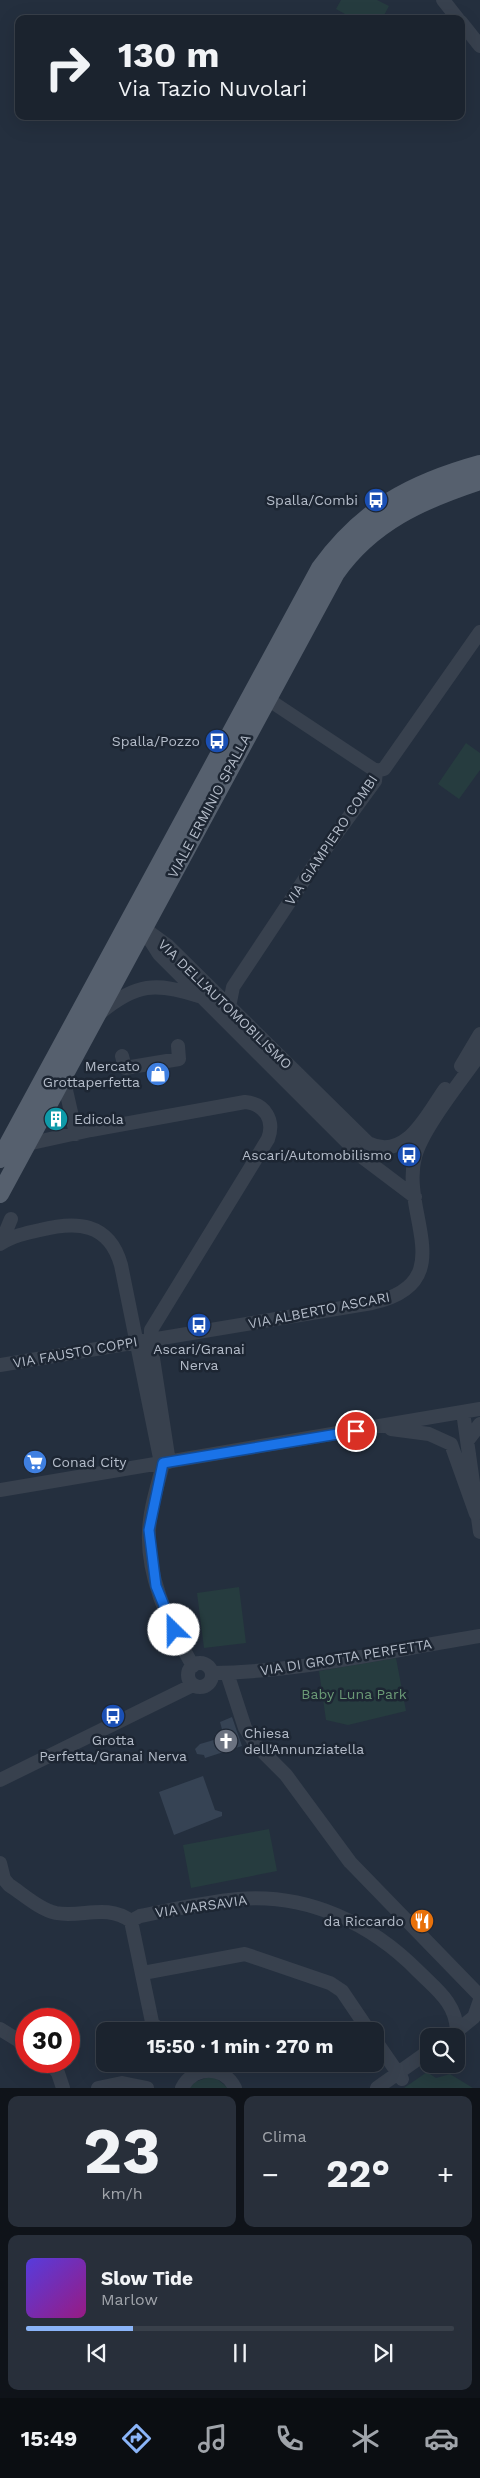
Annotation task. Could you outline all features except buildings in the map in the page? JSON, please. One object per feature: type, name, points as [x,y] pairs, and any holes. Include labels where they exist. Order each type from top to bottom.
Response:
[{"type":"main road","name":"VIALE ERMINIO SPALLA","points":[[0,1159],[154,891],[258,696],[312,582],[334,549],[368,515],[406,491],[431,479],[480,464]]},
{"type":"main road","name":"VIALE ERMINIO SPALLA","points":[[258,696],[334,577],[362,541],[402,512],[426,500],[480,481]]},
{"type":"main road","name":"VIALE ERMINIO SPALLA","points":[[0,1194],[97,1015],[136,923]]},
{"type":"street","points":[[443,0],[455,15]]},
{"type":"street","points":[[465,27],[480,46]]},
{"type":"street","name":"VIA GIAMPIERO COMBI","points":[[229,1007],[233,987],[316,862],[375,781],[376,772],[384,769],[480,632]]},
{"type":"street","points":[[258,696],[376,772]]},
{"type":"street","name":"VIA DELL'AUTOMOBILISMO","points":[[136,923],[168,946],[229,1007],[302,1089]]},
{"type":"street","name":"VIA DELL'AUTOMOBILISMO","points":[[136,923],[159,954],[202,997],[302,1089],[338,1125],[368,1162],[415,1197]]},
{"type":"street","name":"VIA DELL'AUTOMOBILISMO","points":[[97,1015],[124,995],[150,987],[173,988],[202,997]]},
{"type":"street","name":"VIA ALBERTO ASCARI","points":[[151,1333],[325,1311],[378,1301],[398,1294],[412,1283],[422,1263],[424,1244],[415,1197],[413,1171],[417,1151],[465,1068],[480,1034]]},
{"type":"street","points":[[121,1065],[181,1054]]},
{"type":"street","name":"VIA ALBERTO ASCARI","points":[[368,1143],[376,1146],[390,1147],[407,1140],[465,1068],[480,1054]]},
{"type":"street","points":[[63,1077],[76,1134]]},
{"type":"street","points":[[27,1144],[245,1102],[258,1106],[267,1113],[270,1120],[270,1133],[151,1333],[164,1463],[150,1520],[153,1572],[158,1591],[181,1647],[193,1666],[189,1674],[193,1684]]},
{"type":"street","name":"VIA DELL'AUTOMOBILISMO","points":[[338,1125],[368,1143]]},
{"type":"street","points":[[1,1243],[11,1218]]},
{"type":"street","points":[[1,1243],[36,1230],[78,1224],[90,1228],[102,1236],[116,1253],[121,1265],[136,1342],[164,1463]]},
{"type":"street","name":"VIA FAUSTO COPPI","points":[[0,1364],[136,1342],[151,1333]]},
{"type":"street","points":[[0,1490],[379,1428],[480,1409]]},
{"type":"street","points":[[463,1412],[480,1532]]},
{"type":"street","points":[[468,1440],[480,1424]]},
{"type":"street","points":[[379,1428],[429,1434],[451,1444],[476,1514]]},
{"type":"street","name":"VIA DI GROTTA PERFETTA","points":[[193,1666],[203,1664],[210,1668],[212,1673],[298,1666],[480,1636]]},
{"type":"street","points":[[0,1780],[193,1684],[205,1686],[211,1679],[212,1673]]},
{"type":"street","points":[[226,1673],[238,1710],[254,1742],[286,1776],[350,1862],[480,1996]]},
{"type":"street","points":[[0,1864],[4,1879],[9,1885],[50,1911],[60,1914],[102,1911],[130,1921],[143,1973],[152,2022]]},
{"type":"street","name":"VIA VARSAVIA","points":[[130,1921],[140,1916],[244,1898],[281,1900],[326,1910],[366,1929],[407,1960],[455,2011],[455,2028]]},
{"type":"street","points":[[143,1973],[248,1955],[330,1984],[342,1992],[363,2022]]},
{"type":"street","points":[[463,2028],[474,2017],[480,2000]]},
{"type":"street","points":[[465,2032],[480,2025]]},
{"type":"street","points":[[0,2030],[15,2039]]},
{"type":"street","points":[[384,2053],[400,2076]]},
{"type":"street","points":[[376,2088],[400,2076],[420,2062]]},
{"type":"street","points":[[182,2086],[202,2071],[221,2073],[229,2079],[235,2088]]},
{"type":"street","points":[[182,2086],[185,2072]]},
{"type":"street","points":[[58,2073],[63,2088]]},
{"type":"street","points":[[391,2088],[400,2076]]},
{"type":"street","points":[[98,2088],[122,2083],[141,2087]]},
{"type":"green space","points":[[341,0],[377,0],[389,6],[384,15],[347,15],[336,9]]},
{"type":"green space","points":[[466,743],[480,753],[480,770],[459,799],[438,784]]},
{"type":"green space","points":[[239,1587],[246,1643],[204,1648],[197,1593]]},
{"type":"green space","name":"Baby Luna Park","points":[[396,1658],[406,1711],[348,1725],[326,1720],[319,1671]]},
{"type":"green space","points":[[269,1829],[277,1871],[191,1888],[183,1845]]},
{"type":"green space","points":[[426,2073],[428,2073],[436,2078],[450,2074],[473,2088],[404,2088]]},
{"type":"green space","points":[[209,2077],[216,2078],[228,2088],[189,2088],[195,2082]]},
{"type":"place","name":"Spalla/Combi","points":[[376,500]]},
{"type":"place","name":"Spalla/Pozzo","points":[[217,741]]},
{"type":"place","name":"Mercato Grottaperfetta","points":[[158,1074]]},
{"type":"place","name":"Edicola","points":[[56,1119]]},
{"type":"place","name":"Ascari/Automobilismo","points":[[409,1155]]},
{"type":"place","name":"Ascari/Granai Nerva","points":[[199,1325]]},
{"type":"place","name":"Conad City","points":[[35,1462]]},
{"type":"place","name":"Grotta Perfetta/Granai Nerva","points":[[113,1716]]},
{"type":"place","name":"Chiesa dell'Annunziatella","points":[[226,1741]]},
{"type":"place","name":"da Riccardo","points":[[422,1921]]},
{"type":"route","points":[[174,1630],[156,1586],[149,1530],[151,1512],[163,1463],[356,1431]]}]
